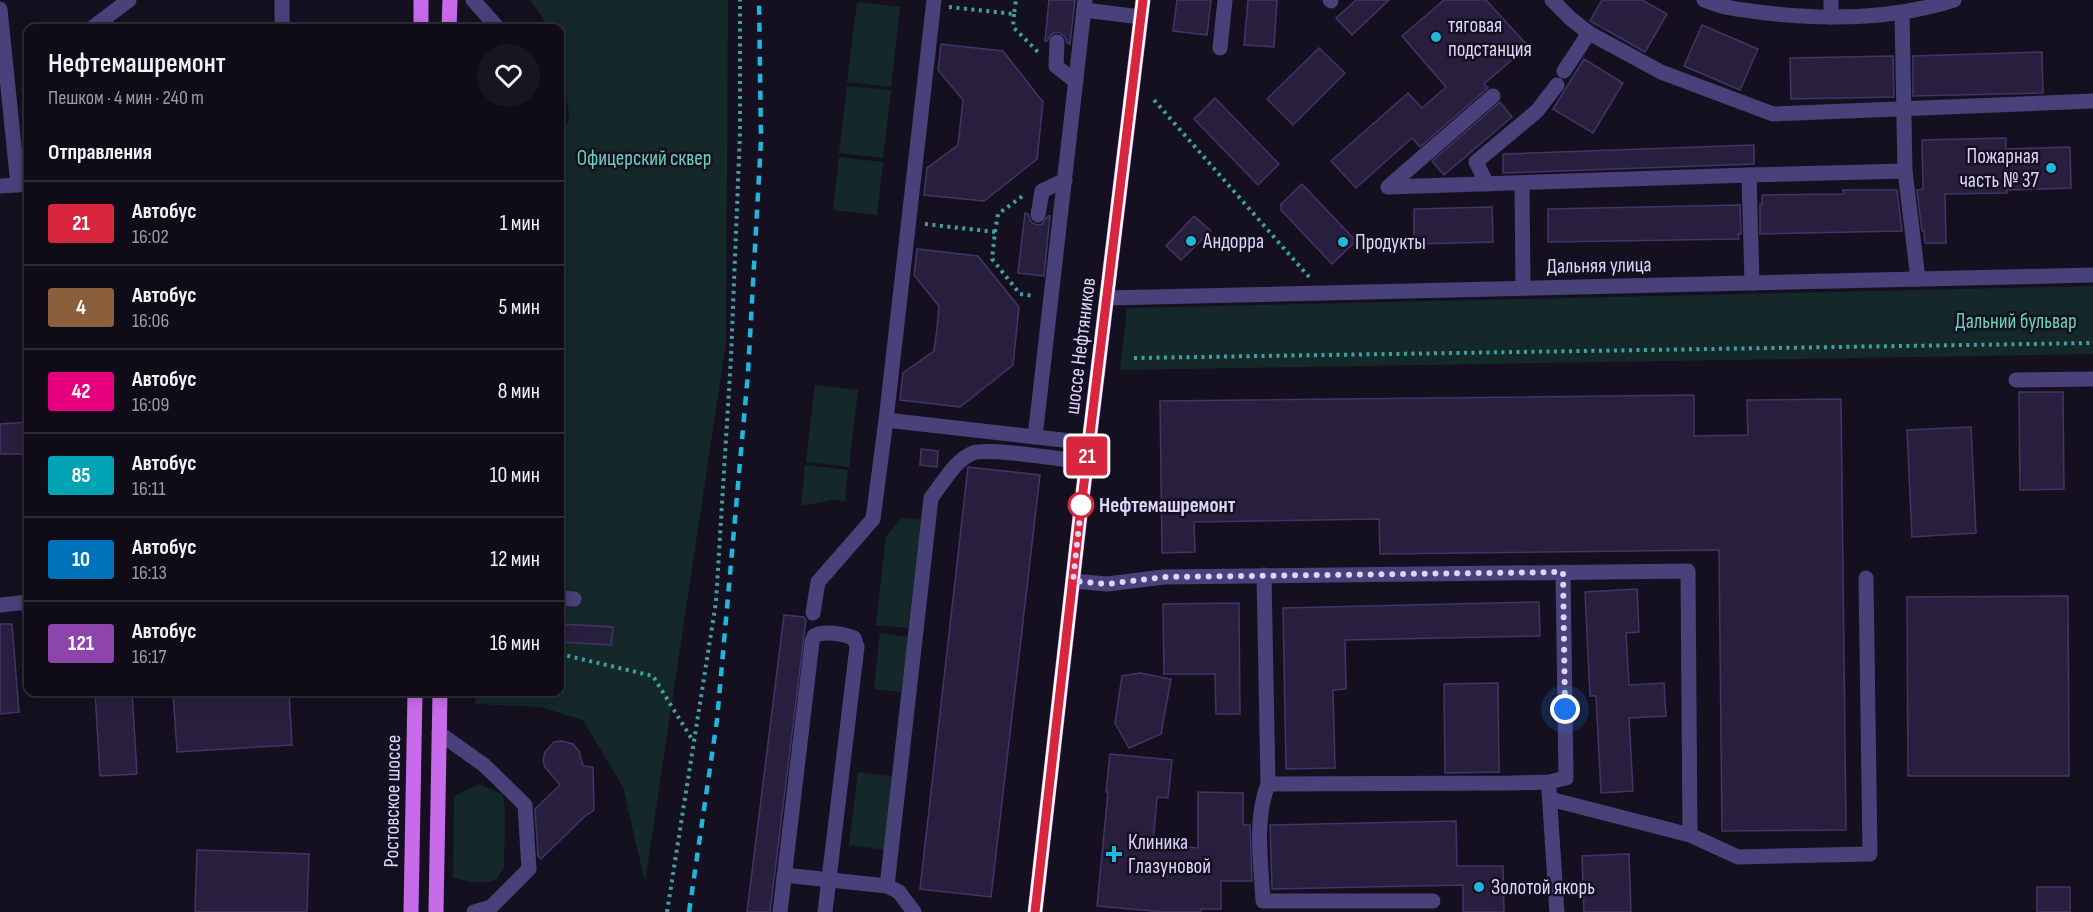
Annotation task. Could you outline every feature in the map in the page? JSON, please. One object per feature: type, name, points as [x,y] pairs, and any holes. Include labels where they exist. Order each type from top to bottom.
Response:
[{"type":"main road","points":[[421,0],[421,24]]},
{"type":"main road","points":[[449,24],[450,0]]},
{"type":"main road","name":"шоссе Нефтяников","points":[[1035,912],[1086,462],[1143,0]]},
{"type":"main road","name":"Ростовское шоссе","points":[[411,912],[415,696]]},
{"type":"main road","points":[[436,912],[440,696]]},
{"type":"street","points":[[97,24],[129,0]]},
{"type":"street","points":[[282,0],[282,24]]},
{"type":"street","points":[[473,0],[494,24]]},
{"type":"street","points":[[1220,48],[1225,0]]},
{"type":"street","points":[[1552,0],[1570,19],[1589,33],[1661,72],[1773,114],[2093,101]]},
{"type":"street","points":[[1704,0],[1718,7],[1773,14],[1831,17],[1902,13],[1954,0]]},
{"type":"street","points":[[1831,0],[1831,17]]},
{"type":"street","points":[[813,614],[818,582],[873,519],[934,3]]},
{"type":"street","points":[[1035,437],[1084,5],[1141,17]]},
{"type":"street","points":[[0,9],[18,185],[0,186]]},
{"type":"street","points":[[1902,13],[1905,171],[1918,279]]},
{"type":"street","points":[[1564,71],[1589,33]]},
{"type":"street","points":[[1057,42],[1055,61],[1059,70],[1076,82]]},
{"type":"street","points":[[1487,184],[1476,162],[1537,111],[1557,85]]},
{"type":"street","points":[[1493,96],[1388,187],[1905,171]]},
{"type":"street","points":[[1749,175],[1752,283]]},
{"type":"street","points":[[1038,215],[1040,196],[1046,188],[1065,180]]},
{"type":"street","points":[[1522,183],[1523,288]]},
{"type":"street","name":"Дальняя улица","points":[[1107,298],[2093,275]]},
{"type":"street","points":[[2093,370],[2093,389]]},
{"type":"street","points":[[2016,380],[2093,379]]},
{"type":"street","points":[[886,420],[1089,443]]},
{"type":"street","points":[[887,886],[931,498],[959,463],[974,453],[995,452],[1086,462]]},
{"type":"street","points":[[1073,581],[1107,584],[1164,577],[1688,571],[1690,835]]},
{"type":"street","points":[[1268,784],[1548,782],[1566,778],[1563,572]]},
{"type":"street","points":[[1264,575],[1268,784],[1262,799],[1259,828],[1263,901],[1433,901]]},
{"type":"street","points":[[1550,800],[1690,835],[1738,856],[1870,854],[1866,578]]},
{"type":"street","points":[[0,605],[24,602]]},
{"type":"street","points":[[780,912],[812,642],[814,636],[823,633],[849,636],[854,638],[857,646],[825,912]]},
{"type":"street","points":[[440,733],[484,765],[525,805],[529,869],[491,907],[474,912]]},
{"type":"street","points":[[1548,782],[1557,912]]},
{"type":"street","points":[[784,875],[887,886],[899,892],[914,912]]},
{"type":"path","points":[[667,912],[716,602],[732,357],[740,132],[740,0]]},
{"type":"path","points":[[1016,0],[1013,27],[1046,60],[1055,61]]},
{"type":"path","points":[[934,3],[1014,15]]},
{"type":"path","points":[[1154,100],[1316,284]]},
{"type":"path","points":[[1040,196],[1022,195],[998,214],[992,259],[1020,294],[1051,297]]},
{"type":"path","points":[[908,222],[995,232]]},
{"type":"path","points":[[1134,358],[2093,343]]},
{"type":"path","points":[[564,655],[653,676],[694,741]]},
{"type":"green space","name":"Офицерский сквер","points":[[530,0],[728,0],[726,342],[645,882],[623,787],[583,720],[540,707],[475,704],[475,696],[564,696],[564,130],[569,118],[564,68],[564,24],[547,24]]},
{"type":"green space","points":[[857,2],[900,7],[891,87],[847,82]]},
{"type":"green space","points":[[847,86],[891,90],[883,158],[839,153]]},
{"type":"green space","points":[[839,157],[883,162],[877,215],[833,210]]},
{"type":"green space","name":"Дальний бульвар","points":[[2093,286],[2093,354],[1120,370],[1127,308]]},
{"type":"green space","points":[[815,385],[858,390],[849,467],[806,462]]},
{"type":"green space","points":[[805,465],[848,470],[845,501],[831,500],[801,506]]},
{"type":"green space","points":[[902,518],[921,520],[908,628],[876,625],[886,536]]},
{"type":"green space","points":[[880,633],[908,637],[901,692],[874,689]]},
{"type":"green space","points":[[858,772],[895,777],[886,850],[849,845]]},
{"type":"green space","points":[[479,784],[503,795],[504,867],[496,880],[469,882],[453,877],[454,796]]},
{"type":"building","points":[[1049,0],[1075,0],[1070,44],[1058,32],[1045,41]]},
{"type":"building","points":[[1177,0],[1211,0],[1207,35],[1173,31]]},
{"type":"building","points":[[1248,0],[1277,0],[1274,47],[1244,45]]},
{"type":"building","points":[[1356,0],[1389,0],[1352,35],[1336,18]]},
{"type":"building","points":[[1444,0],[1486,0],[1528,46],[1484,84],[1488,88],[1420,147],[1412,138],[1356,188],[1331,161],[1408,93],[1422,108],[1446,87],[1402,36]]},
{"type":"building","points":[[1602,0],[1642,0],[1667,14],[1645,52],[1590,21]]},
{"type":"building","points":[[1702,25],[1758,49],[1740,90],[1684,66]]},
{"type":"building","points":[[941,44],[1003,51],[1043,102],[1037,159],[984,201],[924,195],[927,168],[958,145],[963,100],[938,70]]},
{"type":"building","points":[[1319,48],[1345,73],[1293,125],[1267,99]]},
{"type":"building","points":[[2042,52],[2043,93],[1913,96],[1913,56]]},
{"type":"building","points":[[1893,56],[1894,97],[1791,99],[1790,58]]},
{"type":"building","points":[[1584,59],[1623,83],[1593,133],[1553,109]]},
{"type":"building","points":[[1215,98],[1279,164],[1258,185],[1194,119]]},
{"type":"building","points":[[1500,102],[1512,117],[1444,175],[1432,161]]},
{"type":"building","points":[[2006,138],[2006,149],[2070,147],[2071,188],[2007,190],[2007,193],[1945,194],[1946,243],[1925,243],[1917,190],[1923,189],[1922,140]]},
{"type":"building","points":[[1754,145],[1754,164],[1503,173],[1503,154]]},
{"type":"building","points":[[1302,184],[1356,241],[1332,264],[1281,210],[1281,204]]},
{"type":"building","points":[[1843,190],[1897,190],[1902,231],[1760,234],[1762,195],[1844,194]]},
{"type":"building","points":[[1740,205],[1741,234],[1738,234],[1739,239],[1548,242],[1548,209]]},
{"type":"building","points":[[1492,207],[1493,242],[1414,244],[1414,209]]},
{"type":"building","points":[[1025,213],[1028,214],[1031,222],[1037,225],[1042,224],[1050,216],[1044,276],[1018,273]]},
{"type":"building","name":"Андорра","points":[[1194,216],[1211,231],[1181,260],[1166,246]]},
{"type":"building","points":[[917,249],[978,256],[1019,307],[1013,365],[960,407],[900,400],[903,373],[934,351],[937,328],[939,306],[914,275]]},
{"type":"building","points":[[2019,392],[2063,392],[2064,489],[2020,490]]},
{"type":"building","points":[[1694,395],[1694,436],[1748,435],[1747,400],[1841,399],[1846,830],[1722,831],[1719,550],[1380,554],[1379,519],[1194,522],[1195,552],[1162,553],[1160,401]]},
{"type":"building","points":[[24,422],[24,454],[0,454],[0,424]]},
{"type":"building","points":[[1971,427],[1976,533],[1912,537],[1907,430]]},
{"type":"building","points":[[921,449],[938,451],[937,467],[920,465]]},
{"type":"building","points":[[968,467],[1040,475],[991,897],[920,889]]},
{"type":"building","points":[[1637,589],[1639,632],[1626,633],[1629,685],[1664,683],[1666,716],[1629,718],[1633,791],[1601,793],[1596,696],[1590,696],[1585,592]]},
{"type":"building","points":[[2068,596],[2069,776],[1908,776],[1907,597]]},
{"type":"building","points":[[1539,602],[1540,636],[1345,640],[1346,689],[1333,690],[1335,768],[1286,769],[1283,608]]},
{"type":"building","points":[[1239,603],[1240,714],[1216,714],[1215,674],[1164,674],[1163,604]]},
{"type":"building","points":[[784,615],[804,617],[806,620],[770,912],[747,912]]},
{"type":"building","points":[[0,624],[12,624],[19,712],[0,714]]},
{"type":"building","points":[[564,624],[613,627],[611,645],[564,642]]},
{"type":"building","points":[[1140,673],[1171,679],[1161,734],[1129,748],[1115,723],[1122,676]]},
{"type":"building","points":[[1498,683],[1499,772],[1445,773],[1444,684]]},
{"type":"building","points":[[95,696],[132,696],[137,774],[100,776]]},
{"type":"building","points":[[173,696],[289,696],[292,745],[177,752]]},
{"type":"building","points":[[562,741],[573,744],[579,751],[583,766],[593,767],[594,810],[541,859],[538,856],[535,809],[560,785],[545,767],[543,761],[545,752],[554,742]]},
{"type":"building","points":[[1110,754],[1172,760],[1168,798],[1157,797],[1153,844],[1198,848],[1198,792],[1243,793],[1243,825],[1250,825],[1252,881],[1221,881],[1221,909],[1201,909],[1201,912],[1164,912],[1097,906]]},
{"type":"building","points":[[1456,821],[1457,866],[1503,866],[1504,912],[1463,912],[1463,885],[1272,889],[1270,825]]},
{"type":"building","points":[[197,850],[309,854],[307,912],[195,912]]},
{"type":"building","points":[[1629,854],[1631,912],[1584,912],[1582,856]]},
{"type":"building","points":[[2037,887],[2070,887],[2070,912],[2037,912]]},
{"type":"railway","points":[[689,912],[717,720],[748,373],[761,140],[759,0]]},
{"type":"bus line","name":"21","points":[[1035,912],[1080,516],[1143,0]]},
{"type":"place","name":"тяговая подстанция","points":[[1436,37]]},
{"type":"place","name":"Пожарная часть № 37","points":[[2051,168]]},
{"type":"place","name":"Андорра","points":[[1191,241]]},
{"type":"place","name":"Продукты","points":[[1343,242]]},
{"type":"place","name":"Нефтемашремонт","points":[[1081,505]]},
{"type":"place","name":"Клиника Глазуновой","points":[[1114,854]]},
{"type":"place","name":"Золотой якорь","points":[[1479,887]]},
{"type":"route","points":[[1081,505],[1082,498],[1073,581],[1107,584],[1164,577],[1563,572],[1565,709]]}]
